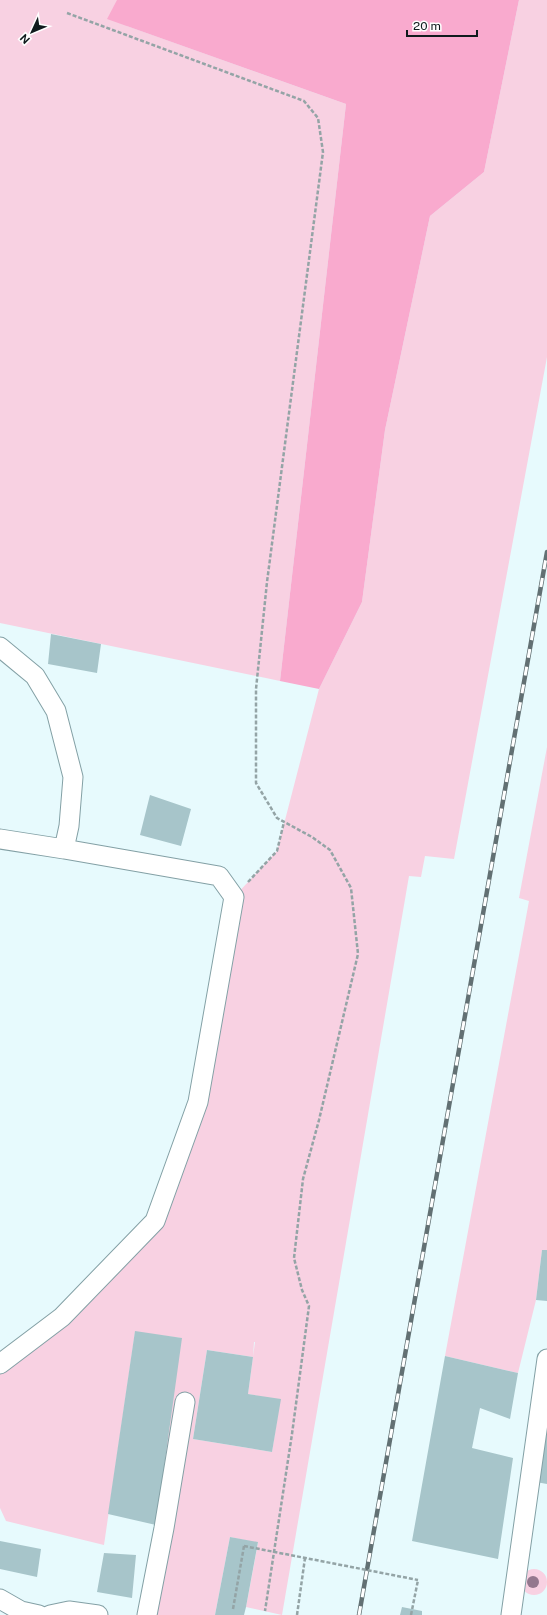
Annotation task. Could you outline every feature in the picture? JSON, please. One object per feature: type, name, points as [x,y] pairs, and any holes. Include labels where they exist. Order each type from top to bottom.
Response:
[{"type":"street","points":[[0,647],[35,676],[56,711],[73,777],[69,826],[64,849]]},
{"type":"street","points":[[0,839],[219,876],[234,897],[198,1102],[155,1221],[62,1317],[0,1364]]},
{"type":"street","points":[[511,1615],[547,1359]]},
{"type":"street","points":[[147,1615],[164,1528],[185,1402]]},
{"type":"street","points":[[0,1599],[21,1611],[39,1615]]},
{"type":"street","points":[[50,1615],[69,1611],[98,1615]]},
{"type":"path","points":[[67,13],[304,101],[318,118],[323,152],[267,582],[256,689],[256,783],[277,818],[312,837],[330,850],[351,888],[358,954],[319,1120],[302,1179],[294,1258],[302,1290],[309,1306],[292,1434],[264,1611]]},
{"type":"path","points":[[234,897],[277,851],[284,822]]},
{"type":"path","points":[[233,1608],[244,1546],[418,1580],[411,1615]]},
{"type":"path","points":[[297,1615],[306,1558]]},
{"type":"shaded area","points":[[0,0],[145,0],[127,26],[346,104],[280,681],[0,623]]},
{"type":"shaded area","points":[[117,0],[519,0],[484,172],[430,216],[385,430],[362,602],[319,689],[280,681],[346,104],[107,19]]},
{"type":"shaded area","points":[[519,0],[547,0],[547,357],[454,859],[425,856],[421,877],[409,876],[282,1615],[246,1607],[258,1543],[230,1537],[215,1615],[147,1615],[156,1525],[181,1338],[135,1332],[104,1545],[6,1521],[0,1508],[0,1364],[155,1221],[198,1102],[234,897],[277,851],[319,689],[362,602],[385,430],[430,216],[484,172]],"holes":[[[207,1350],[253,1357],[248,1394],[280,1400],[272,1452],[193,1439]]]},
{"type":"shaded area","points":[[547,747],[547,1250],[542,1250],[536,1300],[518,1373],[445,1356],[529,901],[519,898]]},
{"type":"shaded area","points":[[534,1569],[543,1573],[547,1582],[543,1591],[534,1595],[525,1591],[521,1582],[525,1573]]},
{"type":"building","points":[[51,634],[101,644],[97,673],[48,664]]},
{"type":"building","points":[[150,795],[191,809],[181,846],[140,835]]},
{"type":"building","points":[[542,1250],[547,1250],[547,1301],[536,1300]]},
{"type":"building","points":[[135,1331],[182,1338],[156,1525],[108,1514]]},
{"type":"building","points":[[207,1350],[253,1357],[248,1394],[281,1399],[272,1452],[193,1439]]},
{"type":"building","points":[[445,1356],[518,1373],[510,1419],[480,1408],[472,1448],[513,1458],[498,1559],[412,1541]]},
{"type":"building","points":[[547,1391],[547,1484],[536,1482]]},
{"type":"building","points":[[230,1537],[258,1542],[246,1607],[244,1615],[215,1615]]},
{"type":"building","points":[[0,1541],[41,1549],[37,1577],[0,1569]]},
{"type":"building","points":[[104,1553],[136,1555],[132,1598],[97,1592]]},
{"type":"building","points":[[402,1607],[422,1611],[422,1615],[400,1615]]},
{"type":"railway","points":[[359,1615],[547,552]]}]
